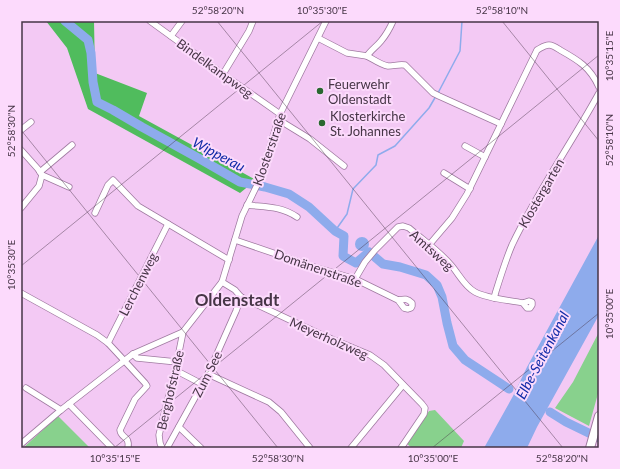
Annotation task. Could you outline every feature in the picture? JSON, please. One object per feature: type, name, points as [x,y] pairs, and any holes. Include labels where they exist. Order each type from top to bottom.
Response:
[{"type":"highway","points":[[591,447],[599,416]]},
{"type":"street","name":"Bindelkampweg","points":[[150,21],[310,139],[344,166]]},
{"type":"street","points":[[171,36],[182,21]]},
{"type":"street","points":[[223,74],[249,31],[253,21]]},
{"type":"street","name":"Klosterstraße","points":[[183,332],[222,282],[242,216],[260,179],[279,117],[326,21]]},
{"type":"street","points":[[367,56],[388,33],[393,21]]},
{"type":"street","points":[[318,38],[347,53],[367,56],[388,66],[401,64],[405,65],[433,93],[501,124]]},
{"type":"street","points":[[429,246],[452,218],[470,189],[537,50],[544,46],[551,45],[577,59],[584,64],[599,87]]},
{"type":"street","name":"Klostergarten","points":[[494,298],[510,250],[520,230],[548,179],[599,93]]},
{"type":"street","points":[[21,130],[31,122]]},
{"type":"street","points":[[21,208],[39,186],[41,173],[72,145]]},
{"type":"street","points":[[464,146],[485,157]]},
{"type":"street","points":[[21,150],[41,173],[69,187]]},
{"type":"street","points":[[444,173],[470,189]]},
{"type":"street","points":[[95,213],[108,185],[113,180],[138,206],[229,260]]},
{"type":"street","points":[[247,205],[282,209],[297,217]]},
{"type":"street","name":"Lerchenweg","points":[[108,343],[168,224]]},
{"type":"street","name":"Amtsweg","points":[[355,279],[365,262],[375,250],[398,227],[403,226],[409,228],[452,266],[472,290],[494,298],[523,303]]},
{"type":"street","name":"Domänenstraße","points":[[235,240],[355,279],[398,300]]},
{"type":"street","name":"Meyerholzweg","points":[[222,282],[235,290],[241,297],[322,335],[370,355],[384,365],[425,408],[424,414],[400,448]]},
{"type":"street","points":[[22,295],[97,334],[108,343],[145,383],[147,386],[135,398],[120,430],[128,441],[128,448]]},
{"type":"street","name":"Zum See","points":[[167,448],[208,374],[241,297]]},
{"type":"street","points":[[21,444],[61,410],[133,354],[183,332]]},
{"type":"street","name":"Berghofstraße","points":[[162,448],[159,435],[183,332]]},
{"type":"street","points":[[133,354],[137,358],[177,362]]},
{"type":"street","points":[[175,370],[202,384]]},
{"type":"street","points":[[208,374],[269,402],[276,407],[310,448]]},
{"type":"street","points":[[351,448],[403,385]]},
{"type":"street","points":[[26,388],[61,410]]},
{"type":"street","points":[[69,404],[112,448]]},
{"type":"street","points":[[179,426],[201,448]]},
{"type":"green space","points":[[46,21],[94,21],[95,73],[147,93],[139,116],[256,180],[240,193],[88,109],[67,48]]},
{"type":"green space","points":[[599,332],[599,390],[589,426],[555,408],[573,382]]},
{"type":"green space","points":[[435,410],[464,441],[461,448],[412,448],[407,444],[429,411]]},
{"type":"green space","points":[[58,416],[90,448],[23,448]]},
{"type":"water","name":"Elbe-Seitenkanal","points":[[599,235],[599,315],[537,427],[527,448],[484,448],[513,396],[527,367]]},
{"type":"water","points":[[359,237],[365,237],[369,241],[369,247],[365,251],[359,251],[355,247],[355,241]]},
{"type":"waterway","name":"Wipperau","points":[[65,21],[88,40],[97,102],[240,182],[289,194],[309,207],[335,231],[344,236],[343,256],[356,263],[369,252],[383,264],[400,267],[426,275],[437,285],[442,297],[453,346],[465,360],[509,389]]},
{"type":"waterway","points":[[438,93],[460,51],[462,21]]},
{"type":"waterway","points":[[335,231],[347,214],[353,189],[376,165],[378,155],[395,146],[429,108],[436,96]]},
{"type":"waterway","name":"Wipperau","points":[[550,412],[566,422],[599,438]]},
{"type":"place","name":"Feuerwehr Oldenstadt","points":[[320,91]]},
{"type":"place","name":"Klosterkirche St. Johannes","points":[[322,123]]},
{"type":"district","name":"Oldenstadt","points":[[237,299]]}]
